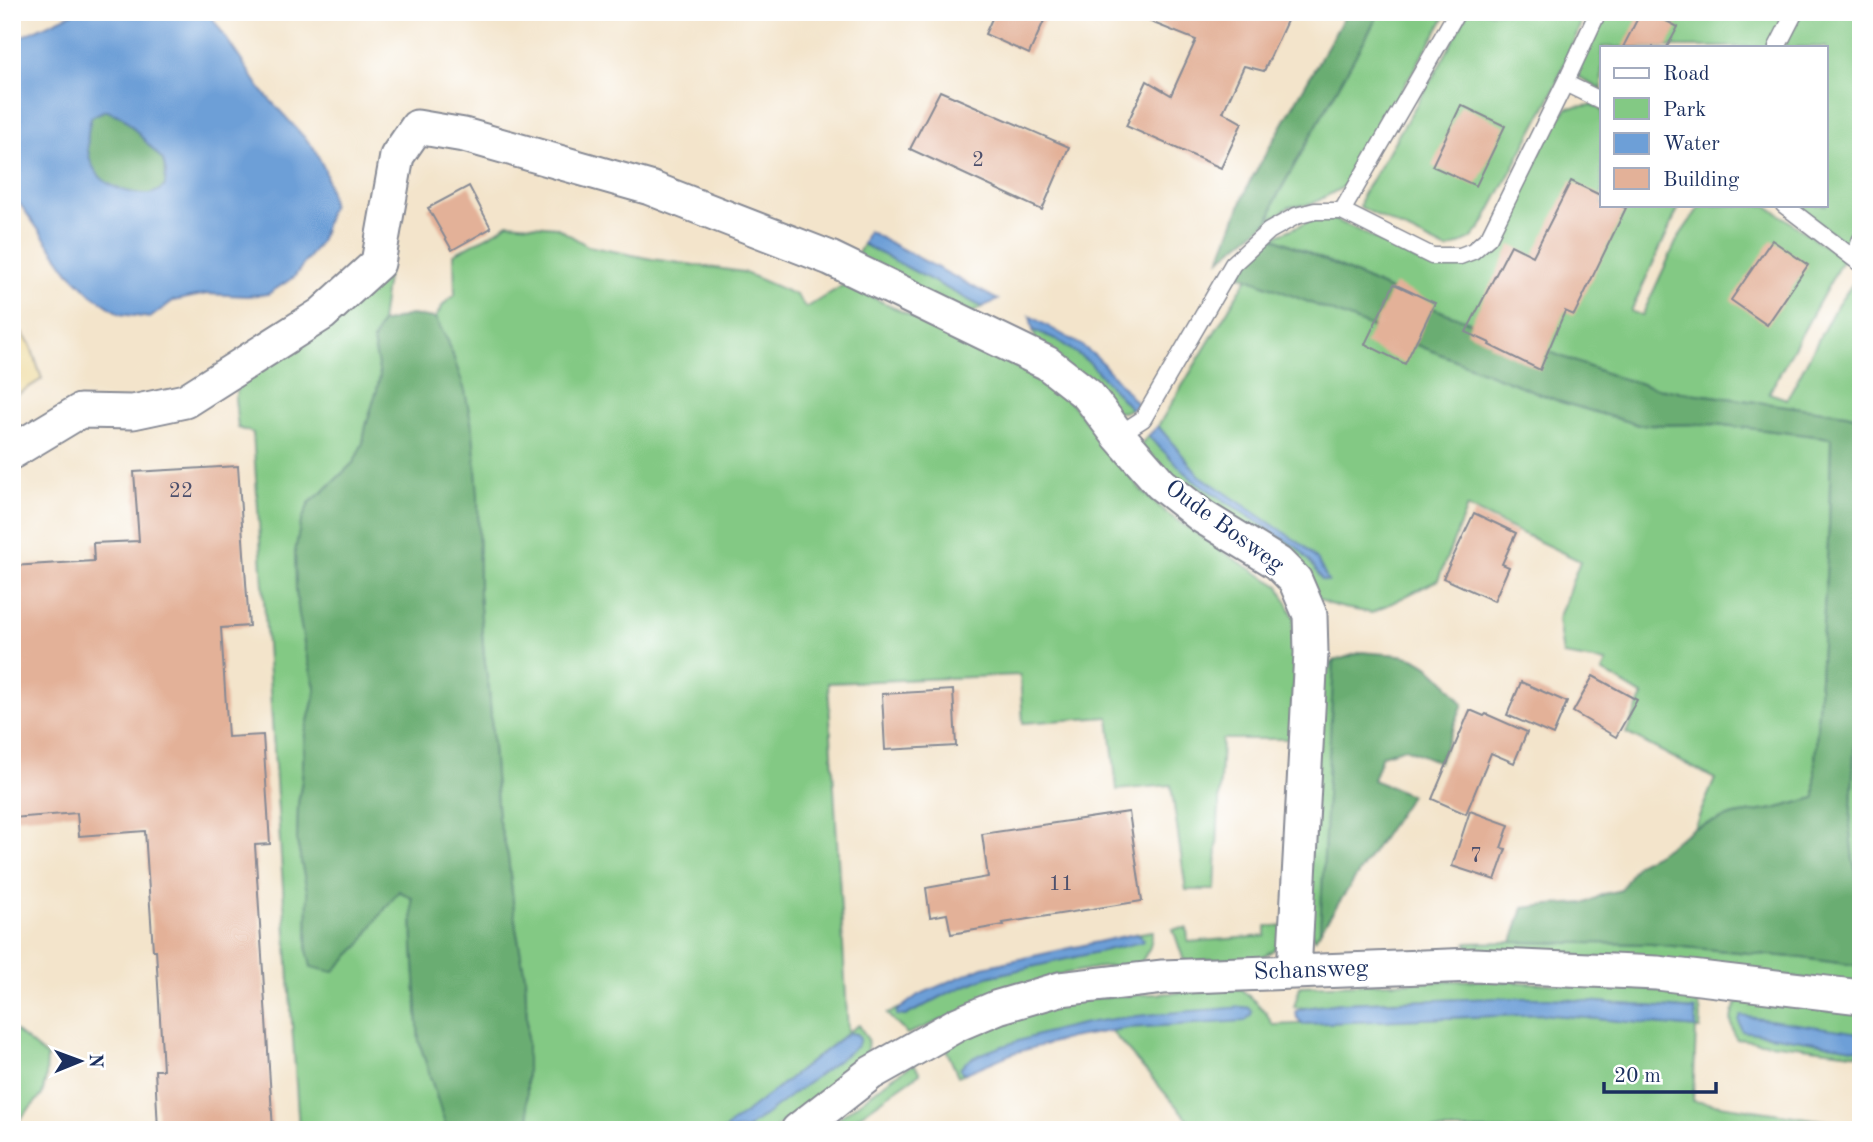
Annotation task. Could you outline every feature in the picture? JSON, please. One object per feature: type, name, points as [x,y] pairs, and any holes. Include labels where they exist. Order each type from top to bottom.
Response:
[{"type":"street","name":"Oude Bosweg","points":[[12,453],[80,411],[133,412],[185,401],[322,314],[378,263],[397,156],[417,127],[464,135],[650,188],[830,258],[1047,363],[1088,395],[1118,436],[1161,484],[1203,517],[1279,563],[1295,580],[1310,615],[1311,653],[1294,972]]},
{"type":"street","name":"Schansweg","points":[[798,1130],[871,1073],[958,1024],[998,1007],[1060,989],[1163,977],[1475,965],[1657,973],[1861,997]]},
{"type":"lane","points":[[1342,211],[1457,12]]},
{"type":"lane","points":[[1118,436],[1143,419],[1233,264],[1269,231],[1296,216],[1315,211],[1342,211],[1432,256],[1460,256],[1473,251],[1489,237],[1598,12]]},
{"type":"lane","points":[[1778,46],[1795,12]]},
{"type":"lane","points":[[1565,83],[1600,100]]},
{"type":"lane","points":[[1784,206],[1857,261],[1861,239]]},
{"type":"green space","points":[[1347,12],[1380,12],[1275,200],[1269,221],[1220,259],[1248,185]]},
{"type":"green space","points":[[1380,12],[1448,12],[1345,186],[1312,204],[1289,207],[1269,221],[1275,200]]},
{"type":"green space","points":[[1468,12],[1581,12],[1580,26],[1552,94],[1482,226],[1471,239],[1447,250],[1360,207],[1362,196]]},
{"type":"green space","points":[[1606,12],[1789,12],[1772,46],[1600,46],[1600,89],[1576,75],[1586,48]]},
{"type":"green space","points":[[1802,12],[1861,12],[1861,215],[1847,244],[1796,206],[1828,206],[1828,46],[1785,46]]},
{"type":"green space","points":[[1592,105],[1600,109],[1600,206],[1680,206],[1631,311],[1642,316],[1678,238],[1700,206],[1767,206],[1843,259],[1769,393],[1787,399],[1834,310],[1858,276],[1861,278],[1861,418],[1661,389],[1616,377],[1419,303],[1273,237],[1312,220],[1332,219],[1419,262],[1461,265],[1488,254],[1506,226],[1547,135],[1567,108]]},
{"type":"green space","points":[[105,110],[123,117],[163,160],[165,186],[156,192],[140,194],[116,188],[97,174],[89,154],[88,130],[91,117]]},
{"type":"green space","points":[[508,223],[556,227],[588,246],[652,259],[743,272],[796,295],[806,308],[845,284],[1045,381],[1072,404],[1141,490],[1168,514],[1279,586],[1298,626],[1290,739],[1222,739],[1215,890],[1186,890],[1171,785],[1117,790],[1109,717],[1023,723],[1020,675],[828,683],[848,1032],[859,1025],[868,1040],[866,1057],[773,1130],[745,1130],[793,1093],[856,1034],[847,1033],[726,1130],[532,1130],[527,1104],[525,976],[516,928],[508,856],[498,818],[489,689],[484,656],[479,594],[478,495],[435,318],[444,304],[455,295],[454,254]]},
{"type":"green space","points":[[1273,237],[1419,303],[1616,377],[1661,389],[1861,418],[1861,619],[1850,830],[1853,861],[1861,885],[1861,966],[1651,944],[1512,942],[1523,908],[1586,903],[1604,894],[1621,890],[1637,864],[1694,828],[1734,815],[1774,809],[1815,798],[1831,438],[1715,424],[1639,425],[1561,402],[1240,275],[1246,263]]},
{"type":"green space","points":[[863,244],[982,307],[970,314],[855,259]]},
{"type":"green space","points":[[388,269],[381,323],[373,341],[380,375],[363,443],[354,462],[309,503],[296,591],[306,654],[316,690],[305,733],[297,842],[308,895],[307,950],[361,944],[399,891],[412,898],[419,1041],[447,1130],[299,1130],[253,433],[238,428],[235,398],[241,380]]},
{"type":"green space","points":[[1248,277],[1561,402],[1639,425],[1715,424],[1831,438],[1815,798],[1774,809],[1734,815],[1694,828],[1715,779],[1626,733],[1643,696],[1602,671],[1606,662],[1563,655],[1558,619],[1580,561],[1467,507],[1438,580],[1372,613],[1329,604],[1320,599],[1206,509],[1139,446],[1148,436],[1194,480],[1299,549],[1322,580],[1318,561],[1199,475],[1158,426]]},
{"type":"green space","points":[[410,315],[435,318],[448,341],[465,391],[473,431],[484,656],[489,689],[498,818],[508,856],[516,928],[525,976],[527,1104],[532,1130],[447,1130],[419,1041],[412,898],[399,891],[361,944],[333,972],[311,967],[307,950],[308,895],[297,842],[298,804],[305,733],[316,690],[299,615],[295,552],[300,525],[309,503],[354,462],[363,443],[380,375],[373,341],[381,323]]},
{"type":"green space","points":[[1033,330],[1056,339],[1090,363],[1131,409],[1113,412],[1038,349]]},
{"type":"green space","points":[[1861,619],[1861,885],[1853,861],[1850,830]]},
{"type":"green space","points":[[1362,652],[1402,655],[1421,662],[1441,678],[1463,704],[1439,762],[1405,748],[1382,755],[1373,780],[1411,795],[1320,931],[1334,661]]},
{"type":"green space","points":[[1334,661],[1320,931],[1315,939],[1307,925],[1318,675]]},
{"type":"green space","points":[[1266,926],[1287,926],[1278,945],[1260,957],[1184,961],[1173,929],[1187,928],[1188,942],[1266,936]]},
{"type":"green space","points":[[1153,931],[1150,947],[1141,963],[1057,975],[907,1034],[887,1014],[900,1008],[897,1011],[905,1016],[950,992],[987,977],[1141,942],[1140,935],[1134,934]]},
{"type":"green space","points":[[1466,943],[1651,944],[1802,958],[1861,966],[1861,983],[1471,953]]},
{"type":"green space","points":[[1474,980],[1690,992],[1699,1006],[1701,1018],[1700,1029],[1696,1029],[1693,1101],[1861,1126],[1861,1130],[1197,1130],[1111,1031],[1170,1013],[963,1064],[962,1072],[966,1073],[958,1076],[945,1047],[988,1027],[1061,1004],[1101,997],[1241,989],[1265,1011],[1273,1025],[1542,1014],[1696,1028],[1695,1010],[1548,998],[1387,1001],[1294,1007],[1300,986]]},
{"type":"green space","points":[[1741,999],[1861,1015],[1861,1054],[1736,1039],[1731,1018]]},
{"type":"green space","points":[[12,1028],[47,1057],[42,1095],[12,1128]]},
{"type":"green space","points":[[914,1064],[920,1073],[839,1130],[823,1130],[893,1077]]},
{"type":"sand","points":[[12,319],[30,344],[42,379],[12,398]]},
{"type":"water","points":[[75,12],[206,12],[262,91],[314,148],[325,170],[332,203],[320,242],[294,277],[268,294],[207,294],[173,301],[150,318],[120,314],[92,295],[69,272],[12,193],[12,41]],"holes":[[[105,110],[123,117],[163,160],[165,186],[155,193],[140,194],[120,189],[109,184],[93,167],[88,144],[91,117]]]},
{"type":"water","points":[[868,231],[998,300],[982,307],[863,244]]},
{"type":"water","points":[[1030,316],[1081,345],[1098,358],[1138,405],[1131,409],[1090,363],[1056,339],[1033,330]]},
{"type":"water","points":[[1158,426],[1199,475],[1304,546],[1318,561],[1328,581],[1322,580],[1299,549],[1193,480],[1148,436]]},
{"type":"water","points":[[1134,934],[1140,935],[1142,942],[987,977],[950,992],[905,1016],[897,1015],[897,1011],[918,995],[983,967]]},
{"type":"water","points":[[1548,998],[1695,1010],[1696,1028],[1542,1014],[1303,1024],[1297,1018],[1296,1011],[1341,1003]]},
{"type":"water","points":[[1244,1007],[1252,1011],[1245,1021],[1127,1028],[1070,1038],[1013,1053],[966,1073],[960,1068],[972,1058],[997,1048],[1078,1025],[1140,1016]]},
{"type":"water","points":[[1741,1016],[1861,1033],[1861,1049],[1742,1031],[1739,1021]]},
{"type":"water","points":[[848,1033],[856,1034],[860,1039],[857,1046],[745,1130],[726,1130],[726,1128]]},
{"type":"building","points":[[995,12],[1048,12],[1029,54],[985,34]]},
{"type":"building","points":[[1131,12],[1291,12],[1264,71],[1244,66],[1223,112],[1242,123],[1221,168],[1126,126],[1147,81],[1171,95],[1196,40]]},
{"type":"building","points":[[1641,12],[1649,12],[1678,27],[1668,46],[1624,46]]},
{"type":"building","points":[[940,91],[1069,147],[1042,210],[910,149]]},
{"type":"building","points":[[1461,105],[1505,126],[1476,186],[1432,166]]},
{"type":"building","points":[[1571,181],[1600,195],[1600,206],[1626,208],[1574,315],[1565,311],[1540,370],[1466,332],[1511,245],[1533,256]]},
{"type":"building","points":[[469,186],[491,228],[452,250],[428,208]]},
{"type":"building","points":[[1772,240],[1808,265],[1767,325],[1731,300]]},
{"type":"building","points":[[1394,284],[1435,303],[1405,364],[1365,344]]},
{"type":"building","points":[[238,466],[249,626],[221,628],[228,737],[263,735],[270,844],[255,845],[273,1130],[158,1130],[155,1070],[163,1070],[145,831],[79,836],[77,813],[12,818],[12,566],[94,561],[93,543],[139,541],[134,472]]},
{"type":"building","points":[[1474,513],[1516,533],[1502,564],[1509,567],[1494,601],[1443,578]]},
{"type":"building","points":[[1593,676],[1637,700],[1616,737],[1573,712]]},
{"type":"building","points":[[1521,682],[1567,702],[1553,735],[1507,715]]},
{"type":"building","points":[[953,690],[956,746],[885,750],[882,694]]},
{"type":"building","points":[[1470,710],[1527,732],[1514,763],[1491,753],[1466,814],[1432,799]]},
{"type":"building","points":[[1470,811],[1509,825],[1501,848],[1506,849],[1495,880],[1452,866]]},
{"type":"building","points":[[1129,812],[1142,901],[951,934],[947,914],[930,917],[926,888],[988,877],[982,834]]}]
